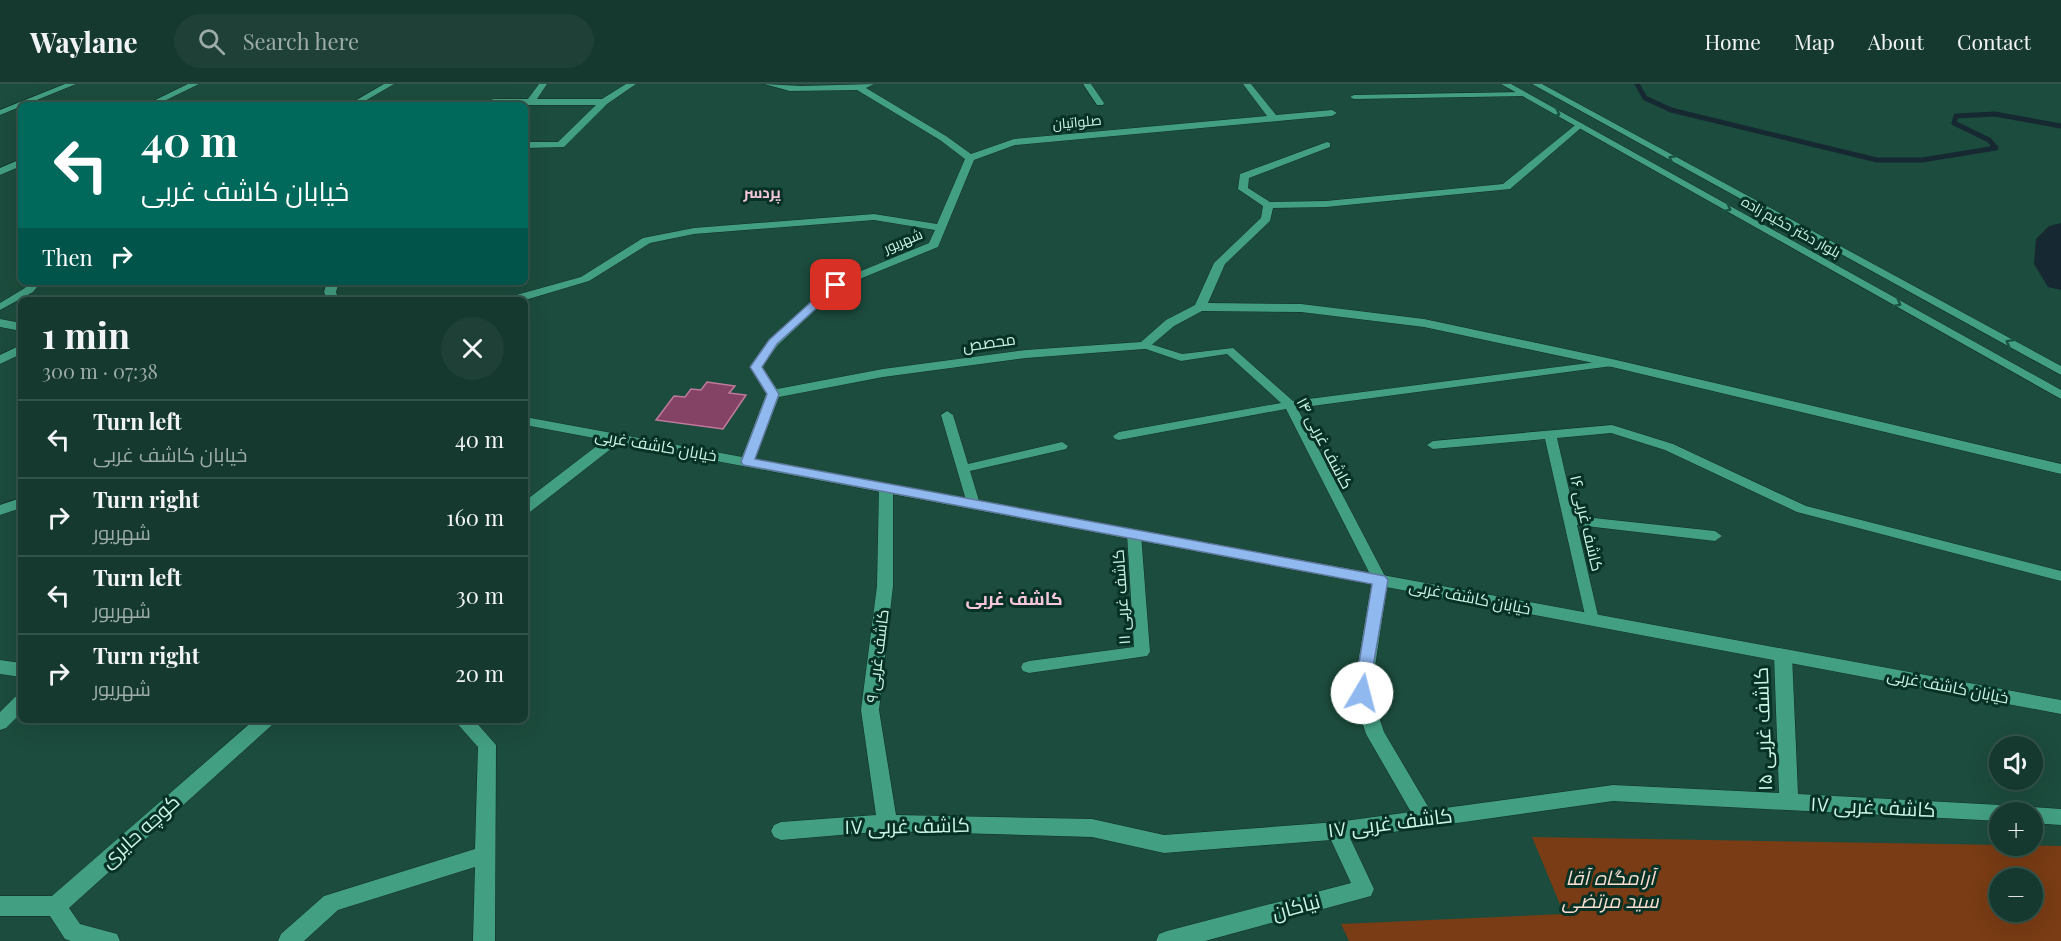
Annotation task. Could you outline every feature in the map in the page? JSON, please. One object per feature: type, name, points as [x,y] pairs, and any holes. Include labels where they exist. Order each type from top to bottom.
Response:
[{"type":"street","points":[[155,102],[195,84]]},
{"type":"street","points":[[531,102],[543,84]]},
{"type":"street","points":[[528,145],[561,145],[604,102],[632,84]]},
{"type":"street","points":[[768,84],[785,88],[842,86],[859,88],[943,138],[970,158]]},
{"type":"street","points":[[859,88],[870,84]]},
{"type":"street","points":[[1247,84],[1273,118]]},
{"type":"street","name":"بلوار دکتر حکیم زاده","points":[[1505,84],[2061,395]]},
{"type":"street","name":"بلوار دکتر حکیم زاده","points":[[1536,84],[2061,371]]},
{"type":"street","points":[[1524,94],[1548,91]]},
{"type":"street","points":[[493,102],[528,102]]},
{"type":"street","points":[[531,102],[604,102]]},
{"type":"street","name":"صلواتیان","points":[[970,158],[1014,142],[1332,112]]},
{"type":"street","points":[[1327,145],[1244,176],[1243,189],[1268,206],[1326,204],[1506,188],[1579,125]]},
{"type":"street","name":"شهریور","points":[[773,394],[756,367],[773,342],[836,285],[934,245],[970,158]]},
{"type":"street","points":[[0,172],[18,163]]},
{"type":"street","points":[[1200,307],[1220,263],[1266,219],[1268,206]]},
{"type":"street","points":[[523,297],[585,279],[647,240],[694,231],[874,217],[941,228]]},
{"type":"street","points":[[1144,345],[1170,323],[1200,307],[1301,308],[1424,323],[1612,363],[2061,469]]},
{"type":"street","points":[[0,323],[18,326]]},
{"type":"street","name":"محصص","points":[[773,394],[883,373],[1026,354],[1144,345]]},
{"type":"street","points":[[0,360],[18,351]]},
{"type":"street","points":[[747,462],[773,394]]},
{"type":"street","name":"خیابان کاشف غربی","points":[[528,422],[2061,707]]},
{"type":"street","points":[[528,507],[616,438]]},
{"type":"street","name":"کاشف غربی ۹","points":[[886,488],[885,586],[870,710],[887,823]]},
{"type":"street","points":[[0,510],[18,504]]},
{"type":"street","points":[[1380,580],[1362,693],[1375,734],[1425,819]]},
{"type":"street","name":"کاشف غربی ۱۵","points":[[1783,655],[1789,802]]},
{"type":"street","points":[[0,667],[18,670]]},
{"type":"street","points":[[0,723],[18,705]]},
{"type":"street","name":"کوچه حایری","points":[[56,906],[263,723]]},
{"type":"street","points":[[466,723],[488,745],[484,941]]},
{"type":"street","name":"کاشف غربی ۱۷","points":[[781,831],[887,823],[1092,828],[1164,844],[1337,831],[1612,793],[1989,812]]},
{"type":"street","points":[[2043,816],[2061,817]]},
{"type":"street","name":"نیاکان","points":[[1167,941],[1364,889],[1337,831]]},
{"type":"street","points":[[289,941],[330,903],[485,855]]},
{"type":"street","points":[[0,906],[56,906],[73,932],[109,941]]},
{"type":"lane","points":[[27,102],[72,84]]},
{"type":"lane","points":[[357,102],[390,84]]},
{"type":"lane","points":[[1087,84],[1100,103]]},
{"type":"lane","points":[[1354,97],[1524,94]]},
{"type":"lane","points":[[0,113],[18,106]]},
{"type":"lane","points":[[0,307],[33,285]]},
{"type":"lane","name":"کاشف غربی ۱۴","points":[[1144,345],[1181,358],[1229,351],[1290,405],[1380,580]]},
{"type":"lane","points":[[1119,436],[1290,405],[1612,363]]},
{"type":"lane","points":[[947,415],[973,504]]},
{"type":"lane","points":[[1433,445],[1612,429],[1669,447],[1802,509],[2061,576]]},
{"type":"lane","name":"کاشف غربی ۱۶","points":[[1550,435],[1592,620]]},
{"type":"lane","points":[[963,469],[1062,447]]},
{"type":"lane","points":[[1569,520],[1715,536]]},
{"type":"lane","name":"کاشف غربی ۱۱","points":[[1029,668],[1142,652],[1134,534]]},
{"type":"green space","name":"آرامگاه آقا سید مرتضی","points":[[1532,837],[1989,845],[1989,856],[2043,856],[2043,846],[2061,846],[2061,941],[1349,941],[1341,924],[1564,914]]},
{"type":"building","points":[[707,382],[735,386],[729,393],[746,395],[723,429],[656,420],[674,396],[685,397],[691,389],[701,390]]},
{"type":"waterway","points":[[1637,84],[1645,98],[1671,110],[1877,160],[1922,160],[1996,148],[1989,140],[1954,123],[1956,116],[1995,114],[2061,126]]},
{"type":"waterway","points":[[2061,233],[2053,239],[2052,264],[2061,279]]},
{"type":"district","name":"پردسر","points":[[762,193]]},
{"type":"district","name":"کاشف غربی","points":[[1014,599]]},
{"type":"route","points":[[836,285],[773,342],[756,367],[773,394],[747,462],[1380,580],[1362,693]]}]
